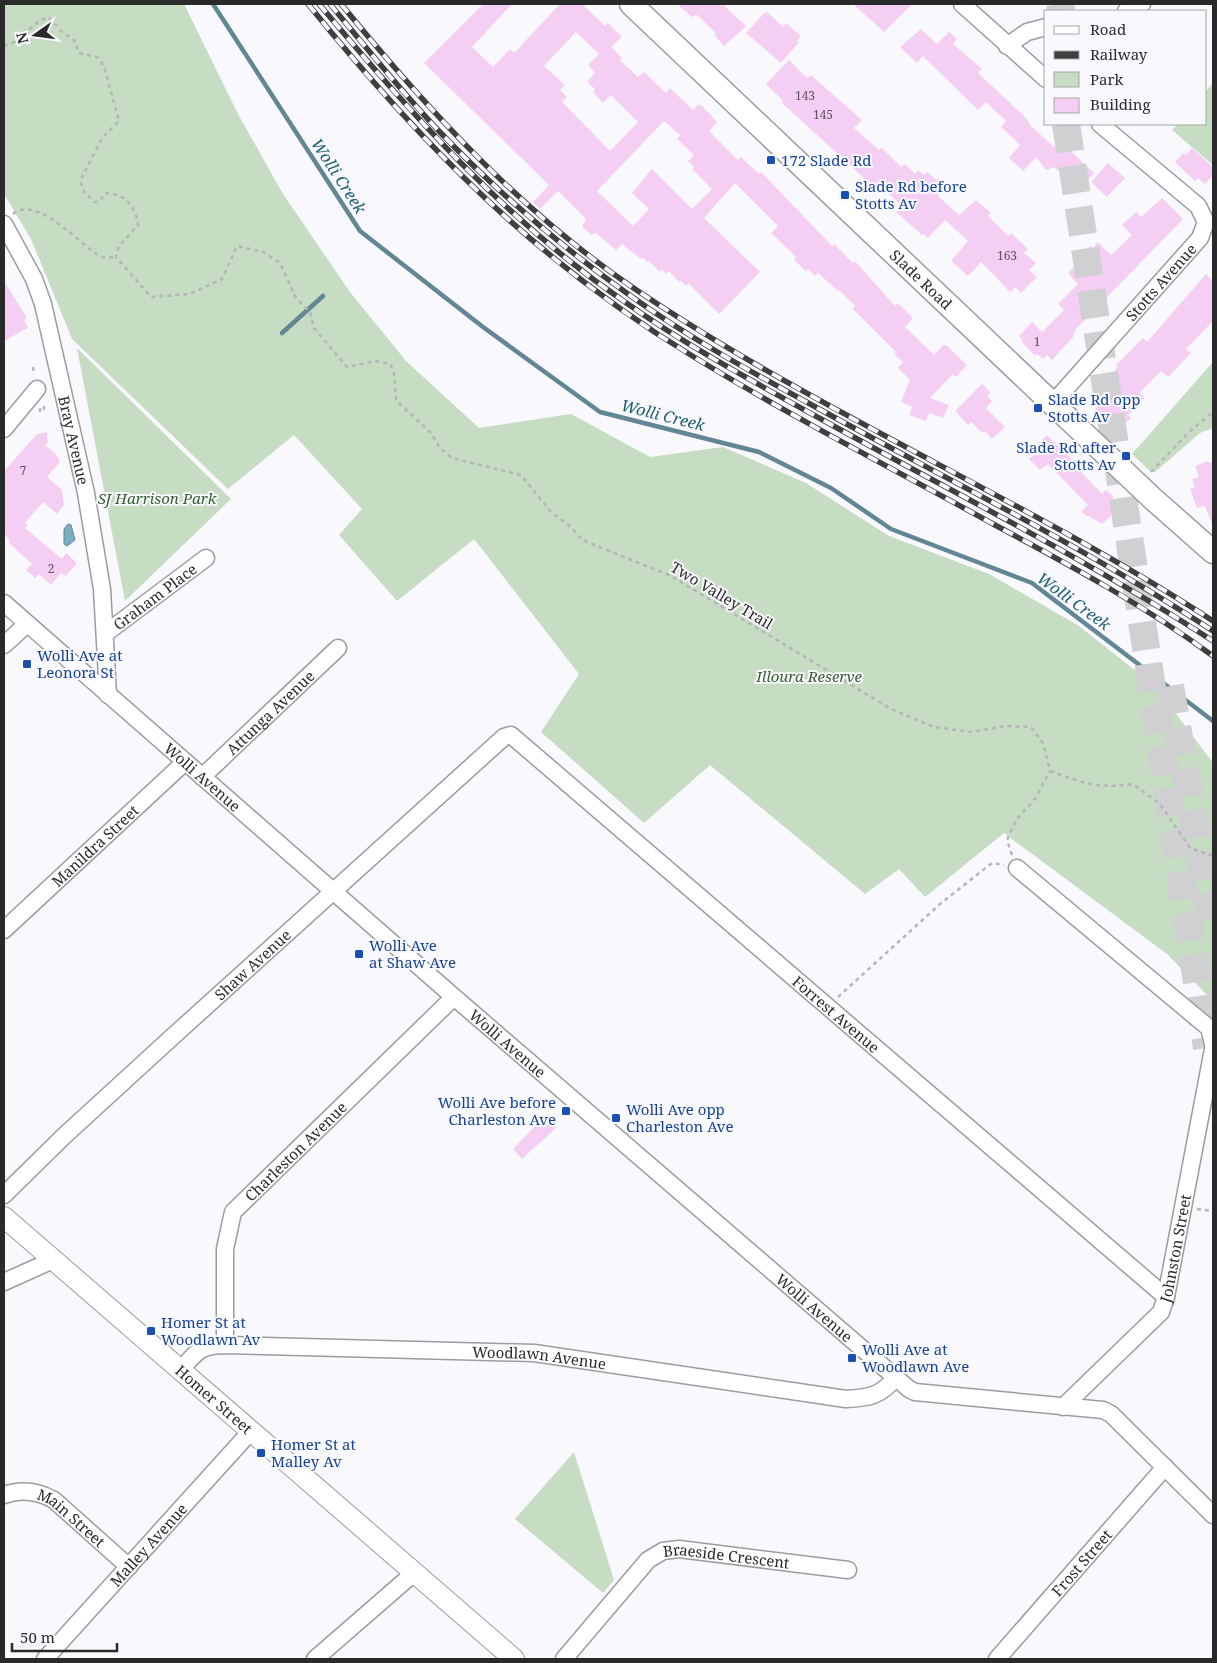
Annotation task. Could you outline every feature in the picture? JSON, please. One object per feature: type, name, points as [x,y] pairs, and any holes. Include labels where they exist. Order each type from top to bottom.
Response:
[{"type":"main road","name":"Slade Road","points":[[632,4],[1053,403],[1210,545]]},
{"type":"street","points":[[962,4],[1007,46],[1044,76]]},
{"type":"street","points":[[1128,10],[1142,4]]},
{"type":"street","points":[[1007,46],[1027,32],[1044,28]]},
{"type":"street","name":"Stotts Avenue","points":[[1053,403],[1200,238],[1206,222],[1198,206],[1101,125]]},
{"type":"street","name":"Bray Avenue","points":[[6,221],[34,280],[50,329],[86,493],[102,589],[108,695]]},
{"type":"street","points":[[4,429],[36,382]]},
{"type":"street","name":"Graham Place","points":[[106,634],[206,558]]},
{"type":"street","name":"Wolli Avenue","points":[[4,603],[454,997],[895,1378],[915,1392],[1095,1409],[1111,1414],[1213,1515]]},
{"type":"street","points":[[4,645],[27,624]]},
{"type":"street","name":"Attunga Avenue","points":[[202,777],[338,648]]},
{"type":"street","name":"Forrest Avenue","points":[[504,737],[511,735],[1166,1297]]},
{"type":"street","name":"Shaw Avenue","points":[[4,1196],[64,1136],[504,737]]},
{"type":"street","name":"Manildra Street","points":[[4,930],[185,762]]},
{"type":"street","points":[[1017,868],[1209,1028],[1213,1044]]},
{"type":"street","name":"Charleston Avenue","points":[[225,1345],[225,1249],[234,1212],[454,997]]},
{"type":"street","name":"Johnston Street","points":[[1064,1407],[1161,1312],[1166,1297],[1213,1049]]},
{"type":"street","name":"Homer Street","points":[[4,1217],[514,1659]]},
{"type":"street","points":[[4,1282],[53,1260]]},
{"type":"street","name":"Woodlawn Avenue","points":[[181,1370],[204,1347],[225,1345],[534,1353],[846,1400],[866,1398],[880,1394],[895,1378]]},
{"type":"street","name":"Malley Avenue","points":[[46,1659],[251,1431]]},
{"type":"street","name":"Frost Street","points":[[997,1659],[1165,1467]]},
{"type":"street","name":"Main Street","points":[[4,1495],[26,1491],[46,1495],[129,1567]]},
{"type":"street","name":"Braeside Crescent","points":[[564,1659],[648,1560],[664,1551],[679,1549],[848,1570]]},
{"type":"street","points":[[315,1659],[414,1572]]},
{"type":"path","points":[[4,46],[24,39],[32,26],[47,17],[61,31],[74,40],[79,53],[98,57],[104,66],[119,121],[98,144],[80,181],[85,194],[95,202],[100,201],[105,193],[115,193],[126,199],[136,213],[138,225],[119,246],[116,257],[102,258],[71,233],[37,211],[17,211],[6,221]]},
{"type":"path","name":"Two Valley Trail","points":[[116,257],[151,298],[190,294],[222,279],[237,246],[263,252],[280,262],[296,298],[310,312],[314,328],[347,367],[375,361],[390,364],[394,373],[396,400],[452,458],[521,475],[551,512],[582,540],[671,576],[891,709],[934,727],[972,732],[1005,726],[1031,727],[1043,744],[1052,772]]},
{"type":"path","points":[[33,367],[36,382]]},
{"type":"path","points":[[1151,472],[1189,432],[1213,412]]},
{"type":"path","points":[[1017,868],[1007,840],[1016,820],[1035,799],[1052,772],[1089,785],[1114,787],[1133,784],[1160,804],[1190,848],[1213,856]]},
{"type":"path","points":[[837,998],[940,904],[992,862],[1017,868]]},
{"type":"path","points":[[1195,1209],[1213,1211]]},
{"type":"green space","name":"Illoura Reserve","points":[[4,4],[184,4],[238,114],[283,194],[350,292],[406,361],[479,428],[571,414],[650,457],[723,447],[806,483],[889,536],[989,574],[1079,626],[1155,686],[1213,763],[1213,1001],[1167,954],[1004,833],[925,897],[899,869],[865,894],[710,765],[644,823],[541,732],[579,674],[474,539],[397,601],[339,535],[362,509],[294,435],[228,489],[72,339],[31,239],[4,194]]},
{"type":"green space","points":[[1213,83],[1213,165],[1172,130],[1177,125],[1207,125],[1207,90]]},
{"type":"green space","name":"SJ Harrison Park","points":[[77,348],[231,499],[125,601]]},
{"type":"green space","points":[[1213,362],[1213,428],[1200,433],[1155,472],[1151,472],[1132,454]]},
{"type":"green space","points":[[574,1452],[614,1580],[603,1593],[515,1519]]},
{"type":"water","points":[[68,524],[71,525],[75,540],[67,546],[64,544],[64,529]]},
{"type":"building","points":[[483,4],[512,4],[472,47],[493,67],[510,49],[514,53],[560,4],[582,4],[605,26],[608,23],[622,37],[611,47],[622,58],[620,60],[638,77],[644,72],[666,93],[670,88],[693,110],[698,104],[703,107],[717,122],[709,131],[738,160],[741,157],[759,174],[761,172],[832,246],[834,244],[853,263],[855,261],[895,306],[898,303],[913,318],[905,327],[934,355],[943,345],[946,345],[967,365],[956,377],[953,374],[930,398],[949,405],[943,418],[929,413],[926,421],[909,415],[912,407],[901,402],[910,380],[898,368],[903,362],[894,354],[896,352],[853,309],[855,306],[839,290],[818,273],[815,276],[808,269],[806,271],[794,260],[796,257],[771,233],[778,226],[735,183],[704,218],[760,272],[719,314],[688,283],[686,286],[681,281],[679,282],[669,271],[666,274],[662,270],[660,272],[649,261],[648,263],[643,258],[641,259],[622,244],[616,250],[596,233],[591,235],[582,226],[586,219],[558,191],[540,209],[533,202],[549,185],[424,63]],"holes":[[[576,32],[599,54],[588,65],[595,73],[587,82],[595,89],[593,92],[603,103],[611,95],[638,122],[610,151],[562,102],[567,97],[560,90],[565,85],[544,66]],[[664,121],[680,135],[677,139],[694,155],[688,161],[694,167],[692,169],[712,189],[692,209],[652,169],[632,193],[649,209],[633,226],[597,191]]]},
{"type":"building","points":[[677,4],[722,4],[746,26],[724,46],[714,34],[716,33],[697,15],[692,17]]},
{"type":"building","points":[[853,4],[912,4],[884,32]]},
{"type":"building","points":[[766,11],[783,27],[786,23],[801,36],[797,41],[799,42],[781,63],[746,33]]},
{"type":"building","points":[[921,29],[937,44],[949,32],[957,39],[953,44],[982,69],[978,73],[1025,117],[1032,127],[1054,147],[1060,141],[1094,173],[1081,187],[1062,169],[1060,172],[1054,167],[1046,170],[1036,157],[1023,171],[1009,158],[1020,145],[1001,127],[1006,121],[986,102],[978,110],[923,56],[917,63],[900,47]]},
{"type":"building","points":[[789,60],[805,76],[808,78],[811,75],[862,120],[854,128],[879,150],[882,148],[901,167],[905,164],[915,174],[918,170],[924,175],[927,172],[945,188],[938,196],[959,215],[976,200],[991,213],[988,216],[1008,236],[1011,233],[1028,249],[1024,253],[1036,263],[1029,270],[1037,277],[1021,293],[1015,287],[1010,292],[981,262],[968,276],[951,261],[968,241],[945,220],[928,238],[924,234],[922,235],[896,212],[902,206],[876,182],[871,188],[862,180],[864,178],[782,103],[783,101],[766,84]]},
{"type":"building","points":[[1192,148],[1213,167],[1213,175],[1205,184],[1198,178],[1195,181],[1175,162],[1183,153],[1186,155]]},
{"type":"building","points":[[1108,163],[1125,178],[1107,197],[1091,182]]},
{"type":"building","points":[[1162,198],[1183,219],[1076,329],[1073,337],[1052,360],[1047,355],[1043,359],[1037,354],[1035,356],[1021,341],[1023,340],[1019,336],[1032,322],[1042,332],[1064,310],[1058,304],[1078,284],[1068,273],[1085,256],[1083,254],[1090,246],[1093,248],[1098,242],[1111,255],[1132,235],[1122,225],[1136,212],[1141,217]]},
{"type":"building","points":[[1206,274],[1213,282],[1213,321],[1186,349],[1191,353],[1168,377],[1161,371],[1139,393],[1145,398],[1128,415],[1131,418],[1117,432],[1093,413],[1100,403],[1092,395],[1118,367],[1116,365],[1143,338],[1147,342]]},
{"type":"building","points":[[4,281],[27,318],[24,320],[28,328],[4,341]]},
{"type":"building","points":[[982,384],[990,392],[987,396],[992,401],[986,408],[1005,427],[992,439],[985,431],[982,433],[971,422],[968,425],[955,411]]},
{"type":"building","points":[[47,432],[48,442],[45,445],[55,453],[60,462],[47,477],[62,490],[64,505],[57,514],[43,502],[25,523],[28,525],[25,528],[62,559],[66,553],[77,563],[66,576],[61,573],[51,585],[39,574],[35,578],[26,570],[32,564],[8,542],[10,540],[4,534],[4,471],[37,434]]},
{"type":"building","points":[[1047,435],[1080,468],[1078,469],[1102,494],[1106,490],[1113,496],[1112,515],[1102,524],[1081,512],[1088,505],[1048,464],[1040,470],[1029,459],[1034,455],[1031,451]]},
{"type":"building","points":[[1208,461],[1209,463],[1213,462],[1213,526],[1205,506],[1197,508],[1190,489],[1195,487],[1192,479],[1199,477],[1195,466]]},
{"type":"building","points":[[545,1116],[556,1128],[522,1159],[513,1149]]},
{"type":"waterway","name":"Wolli Creek","points":[[213,4],[360,231],[483,327],[600,412],[759,452],[831,488],[891,529],[1032,583],[1213,721]]},
{"type":"waterway","points":[[282,333],[323,296]]},
{"type":"tunnel","points":[[1060,4],[1061,10]]},
{"type":"tunnel","points":[[1066,125],[1207,1048]]},
{"type":"tunnel","points":[[1170,686],[1213,932]]},
{"type":"railway","points":[[308,4],[394,105],[439,153],[485,198],[583,282],[694,357],[768,401],[1107,587],[1161,620],[1213,656]]},
{"type":"railway","points":[[319,4],[389,86],[500,201],[581,270],[625,302],[672,334],[721,363],[1068,554],[1213,641]]},
{"type":"railway","points":[[330,4],[409,99],[459,152],[528,216],[628,294],[698,341],[1069,544],[1213,631]]},
{"type":"railway","points":[[341,4],[442,120],[515,193],[553,227],[635,289],[777,377],[1070,536],[1142,577],[1213,621]]},
{"type":"place","name":"172 Slade Rd","points":[[771,160]]},
{"type":"place","name":"Slade Rd before Stotts Av","points":[[845,195]]},
{"type":"place","name":"Slade Rd opp Stotts Av","points":[[1038,408]]},
{"type":"place","name":"Slade Rd after Stotts Av","points":[[1126,456]]},
{"type":"place","name":"Wolli Ave at Leonora St","points":[[27,664]]},
{"type":"place","name":"Wolli Ave at Shaw Ave","points":[[359,954]]},
{"type":"place","name":"Wolli Ave before Charleston Ave","points":[[566,1111]]},
{"type":"place","name":"Wolli Ave opp Charleston Ave","points":[[616,1118]]},
{"type":"place","name":"Homer St at Woodlawn Av","points":[[151,1331]]},
{"type":"place","name":"Wolli Ave at Woodlawn Ave","points":[[852,1358]]},
{"type":"place","name":"Homer St at Malley Av","points":[[261,1453]]}]
